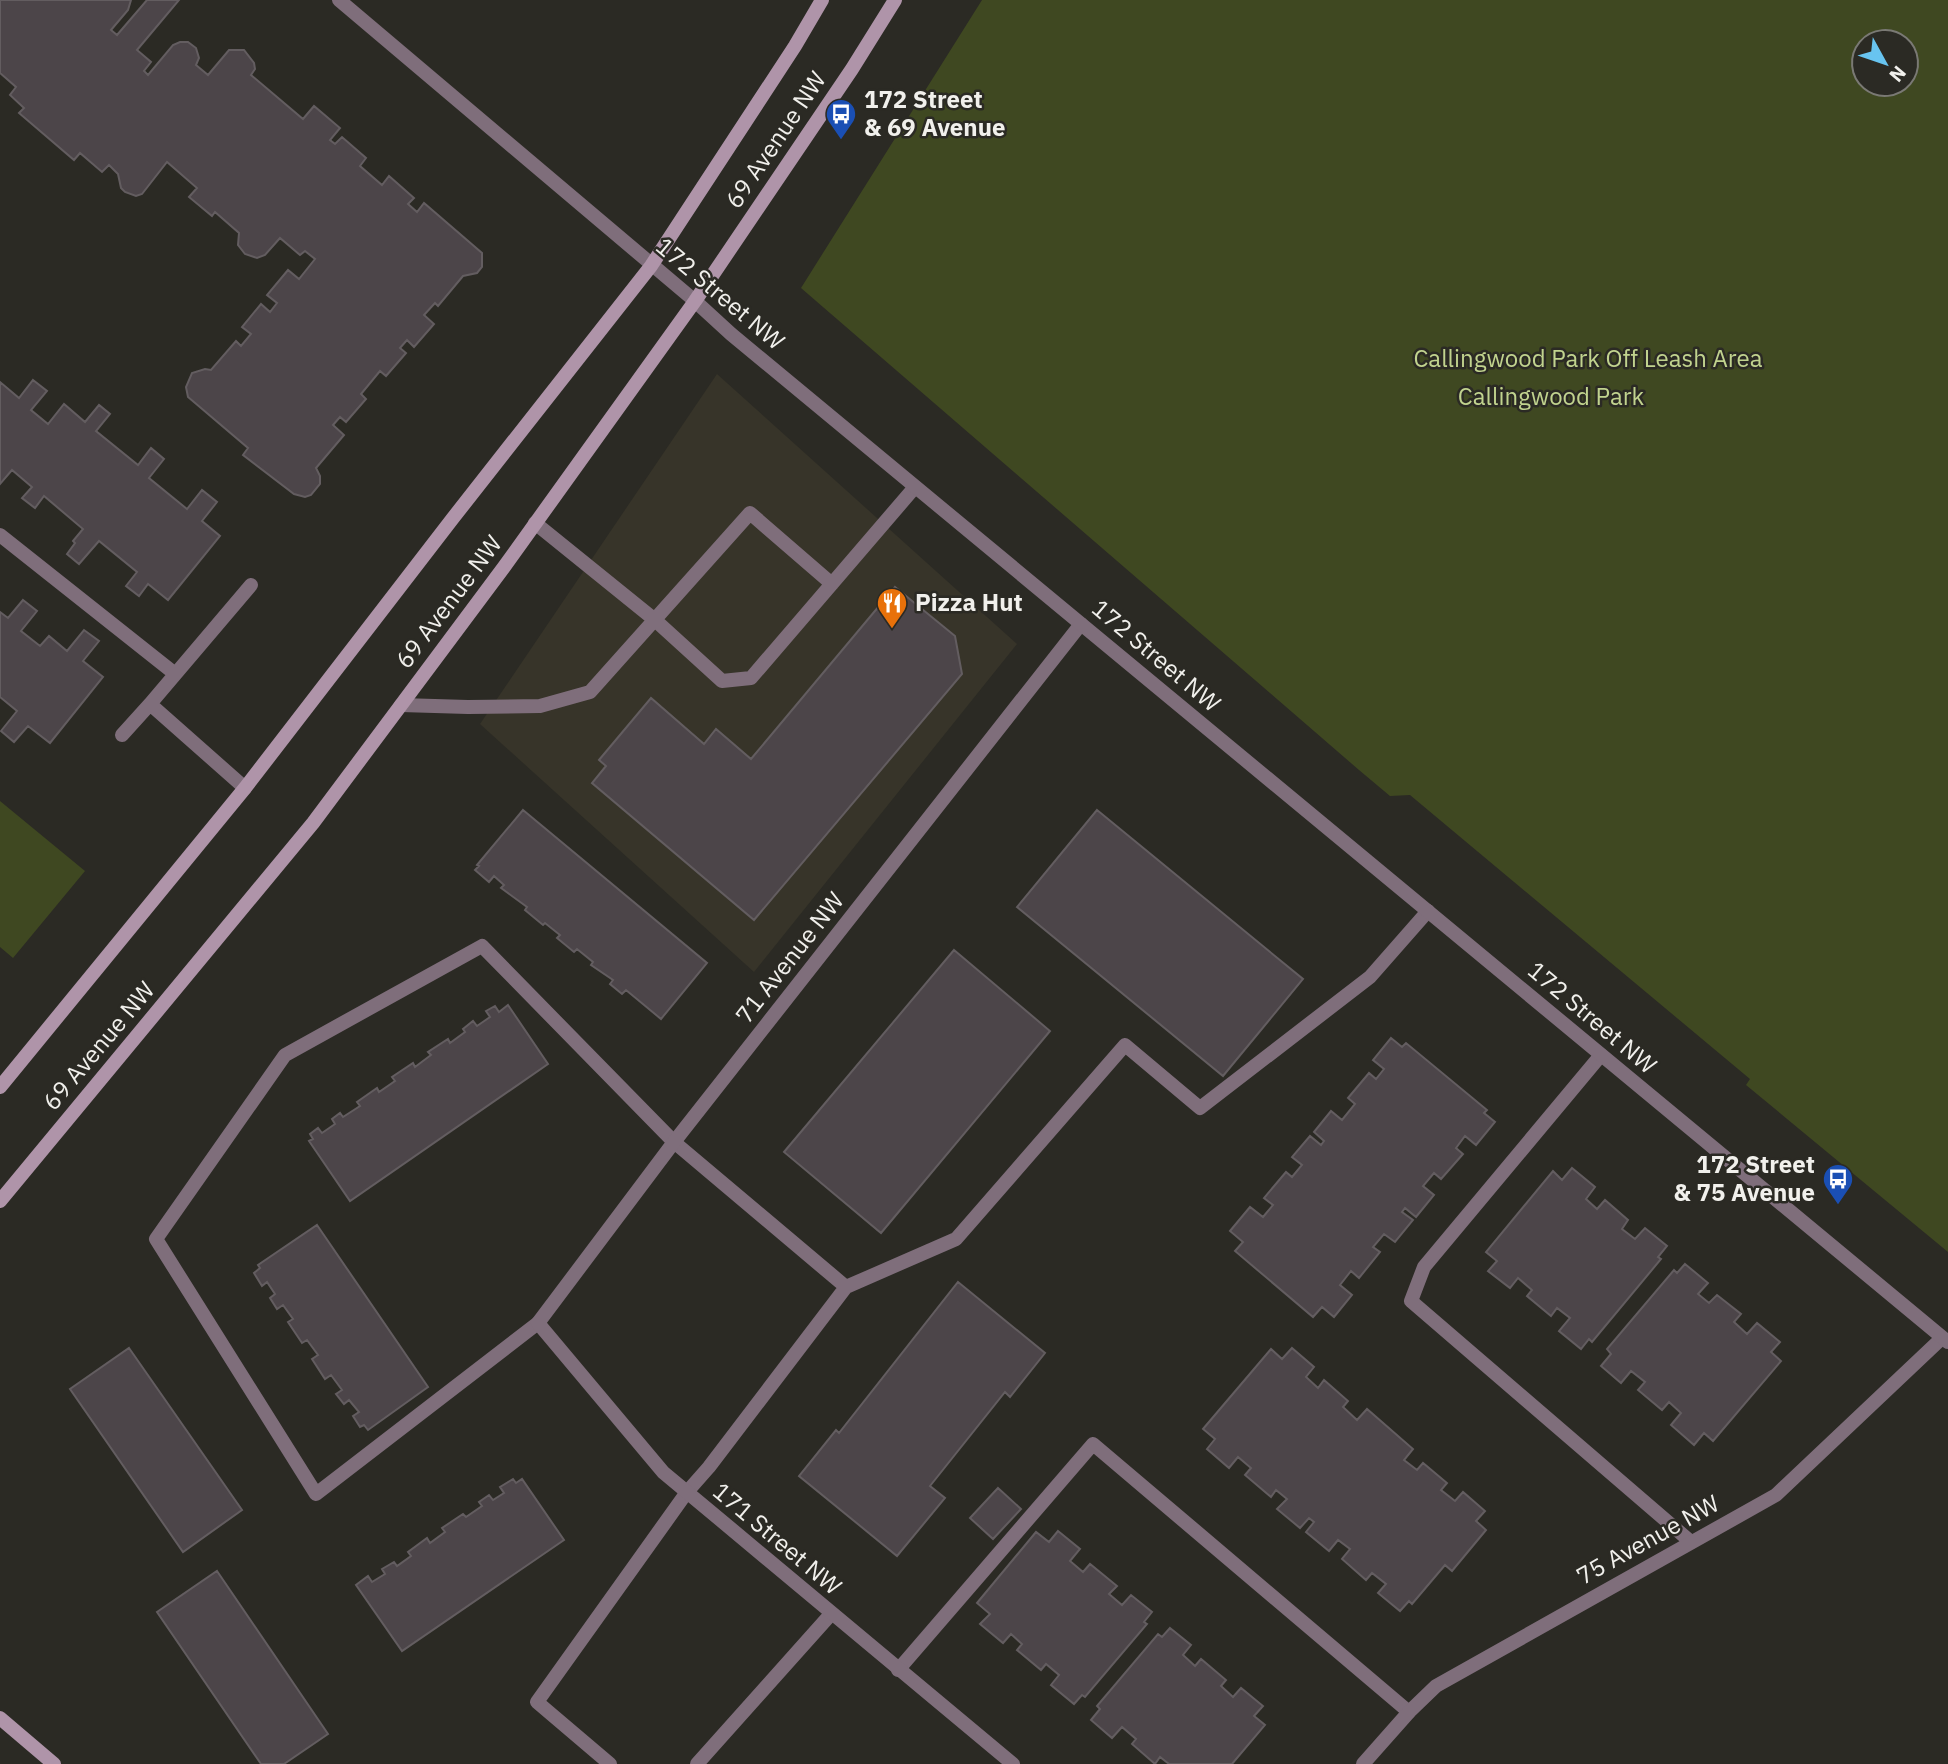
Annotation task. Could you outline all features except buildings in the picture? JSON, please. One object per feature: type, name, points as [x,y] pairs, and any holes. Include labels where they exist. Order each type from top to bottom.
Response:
[{"type":"main road","name":"69 Avenue NW","points":[[0,1087],[245,789],[453,517],[651,266],[822,0]]},
{"type":"main road","name":"69 Avenue NW","points":[[0,1201],[313,823],[401,705],[695,301],[852,69],[895,0]]},
{"type":"main road","points":[[0,1718],[54,1764]]},
{"type":"street","name":"172 Street NW","points":[[339,0],[695,301],[730,334],[1945,1340]]},
{"type":"street","points":[[536,523],[655,620],[722,681],[751,678],[915,487]]},
{"type":"street","points":[[401,705],[540,706],[590,692],[750,513],[832,584]]},
{"type":"street","points":[[0,535],[174,673]]},
{"type":"street","points":[[122,736],[251,586]]},
{"type":"street","name":"71 Avenue NW","points":[[674,1142],[482,946],[285,1055],[156,1239],[316,1494],[538,1323],[674,1142],[1082,624]]},
{"type":"street","points":[[150,704],[245,789]]},
{"type":"street","points":[[610,1764],[537,1702],[687,1492],[846,1287],[956,1239],[1125,1045],[1200,1108],[1370,977],[1428,911]]},
{"type":"street","points":[[1601,1055],[1424,1267],[1410,1301],[1691,1542]]},
{"type":"street","points":[[674,1142],[846,1287]]},
{"type":"street","name":"171 Street NW","points":[[538,1323],[663,1472],[1013,1764]]},
{"type":"street","name":"75 Avenue NW","points":[[1363,1764],[1436,1686],[1776,1494],[1945,1340]]},
{"type":"street","points":[[898,1670],[1093,1444],[1409,1712]]},
{"type":"street","points":[[697,1764],[831,1614]]},
{"type":"shaded area","points":[[717,374],[1017,644],[754,972],[480,724]]},
{"type":"green space","name":"Callingwood Park","points":[[982,0],[1948,0],[1948,1252],[1746,1085],[1750,1079],[1410,795],[1390,796],[801,288]]},
{"type":"green space","points":[[0,801],[85,871],[13,958],[0,947]]},
{"type":"place","name":"172 Street & 69 Avenue","points":[[841,141]]},
{"type":"place","name":"Pizza Hut","points":[[892,630]]},
{"type":"place","name":"172 Street & 75 Avenue","points":[[1838,1206]]},
{"type":"park label","name":"Callingwood Park Off Leash Area","points":[[1588,359]]}]
